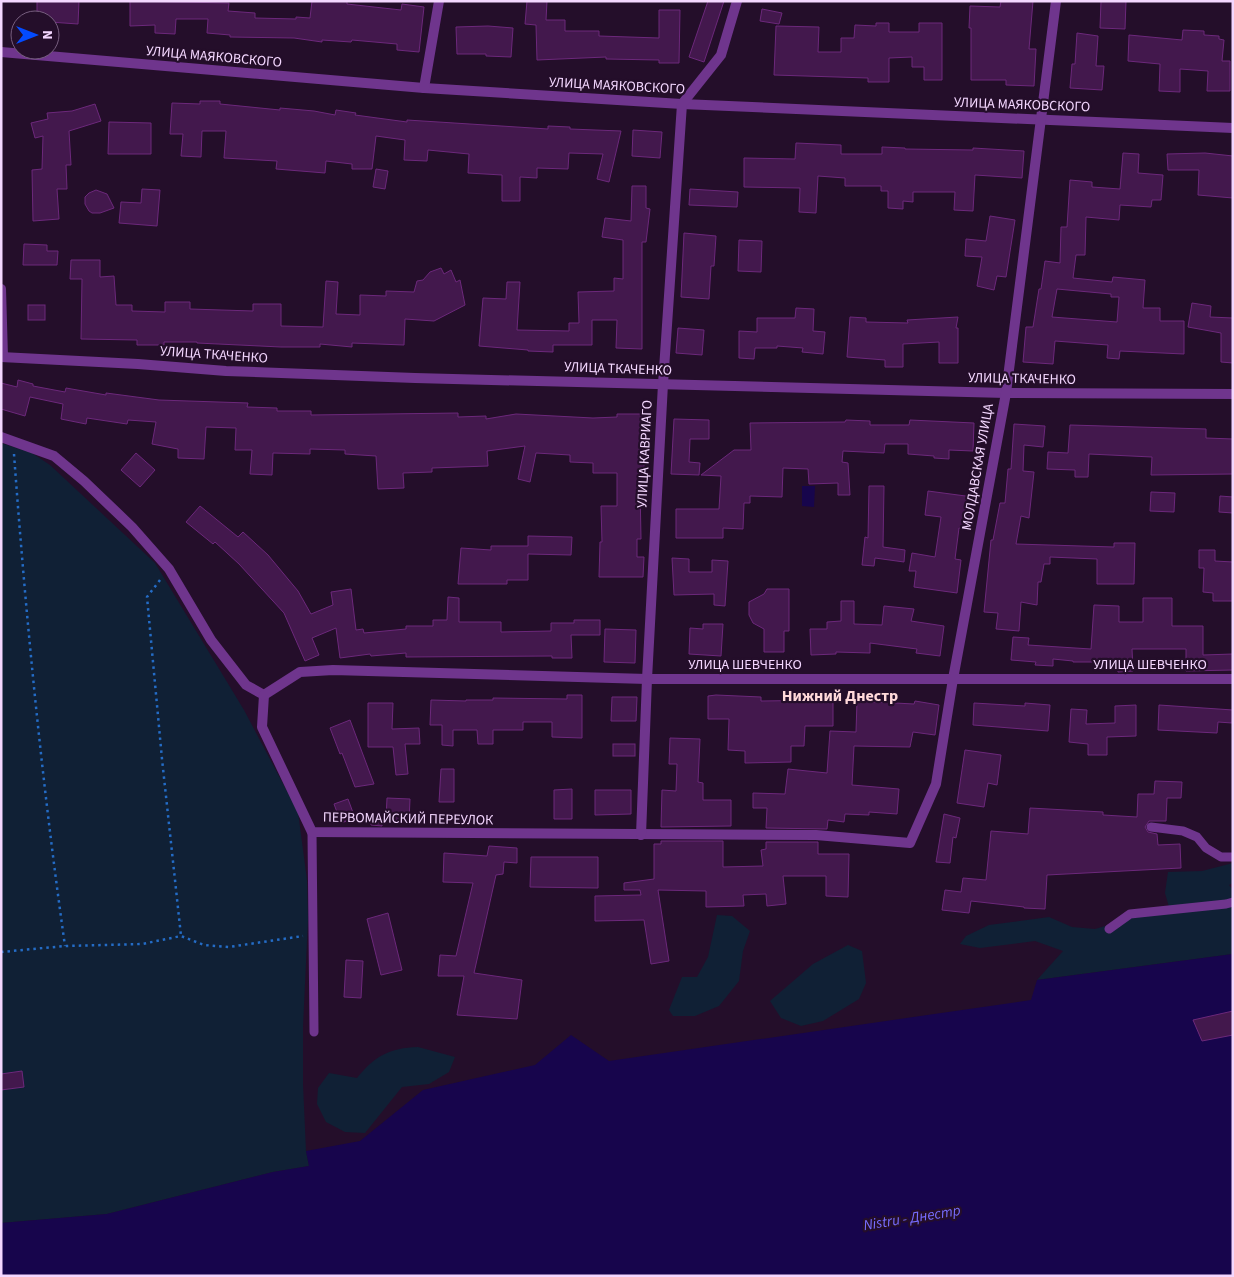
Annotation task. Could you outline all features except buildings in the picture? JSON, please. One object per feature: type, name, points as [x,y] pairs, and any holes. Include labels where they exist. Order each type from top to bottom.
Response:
[{"type":"street","points":[[424,88],[439,1]]},
{"type":"street","points":[[682,104],[721,55],[738,1]]},
{"type":"street","name":"МОЛДАВСКАЯ УЛИЦА","points":[[910,843],[936,784],[953,680],[1006,393],[1056,1]]},
{"type":"street","name":"УЛИЦА МАЯКОВСКОГО","points":[[1,52],[424,88],[682,104],[1233,128]]},
{"type":"street","name":"УЛИЦА КАВРИАГО","points":[[641,835],[647,679],[663,384],[682,104]]},
{"type":"street","points":[[1,289],[2,357]]},
{"type":"street","name":"УЛИЦА ТКАЧЕНКО","points":[[2,357],[226,371],[1006,393],[1233,394]]},
{"type":"street","points":[[1,437],[54,456],[132,527],[169,569],[211,640],[246,685],[264,695]]},
{"type":"street","name":"УЛИЦА ШЕВЧЕНКО","points":[[264,695],[300,672],[333,670],[647,679],[1233,679]]},
{"type":"street","name":"ПЕРВОМАЙСКИЙ ПЕРЕУЛОК","points":[[264,695],[262,726],[312,832],[816,835],[910,843]]},
{"type":"lane","points":[[1151,827],[1183,831],[1197,837],[1206,848],[1221,857],[1233,857]]},
{"type":"lane","points":[[312,832],[314,1032]]},
{"type":"lane","points":[[1108,929],[1130,914],[1233,902]]},
{"type":"path","points":[[13,440],[23,574],[49,826],[64,946]]},
{"type":"path","points":[[169,569],[147,597],[181,936]]},
{"type":"path","points":[[1,952],[64,946],[142,944],[181,936],[204,946],[229,947],[313,934]]},
{"type":"shaded area","points":[[1,443],[32,453],[50,465],[155,563],[244,710],[298,812],[307,880],[308,920],[303,1027],[303,1084],[306,1151],[309,1166],[273,1172],[107,1214],[1,1223]]},
{"type":"shaded area","points":[[1233,863],[1233,883],[1229,885],[1233,890],[1233,954],[1037,980],[1063,951],[1035,941],[980,948],[960,944],[966,936],[989,925],[1049,917],[1072,927],[1095,929],[1169,907],[1165,893],[1168,872],[1202,871]]},
{"type":"shaded area","points":[[717,915],[732,916],[750,931],[743,951],[739,981],[719,1006],[695,1016],[673,1016],[669,1010],[682,977],[697,977],[708,957]]},
{"type":"shaded area","points":[[848,945],[862,951],[866,983],[859,999],[823,1021],[801,1026],[781,1018],[770,1001],[813,964]]},
{"type":"shaded area","points":[[418,1047],[455,1057],[449,1072],[429,1084],[402,1087],[365,1133],[345,1132],[326,1122],[317,1104],[318,1088],[329,1073],[357,1078],[370,1064],[383,1055],[399,1049]]},
{"type":"water","points":[[802,486],[815,486],[814,507],[802,506]]},
{"type":"water","name":"Nistru - Днестр","points":[[1233,954],[1233,1276],[1,1276],[1,1223],[107,1214],[273,1172],[309,1166],[306,1151],[360,1141],[423,1090],[535,1065],[571,1035],[609,1061],[1031,1000],[1037,980]]},
{"type":"district","name":"Нижний Днестр","points":[[840,696]]}]
